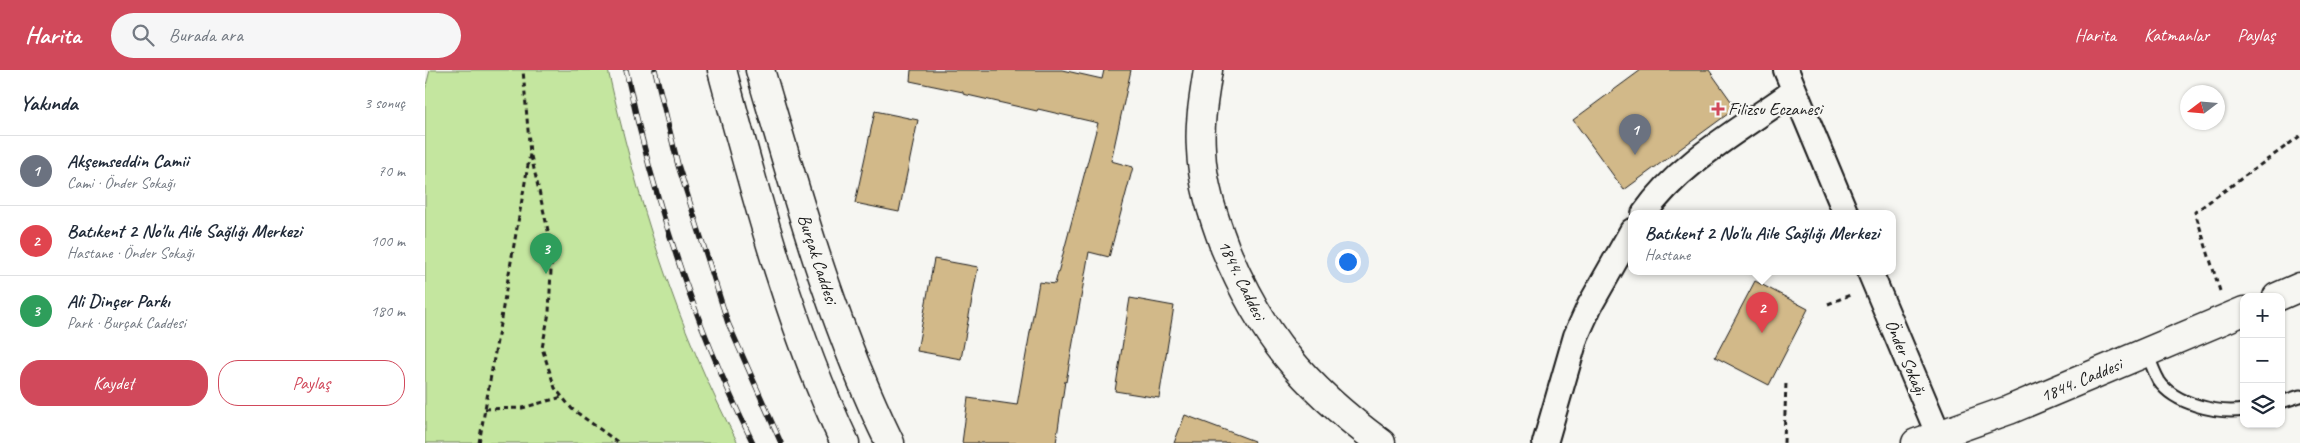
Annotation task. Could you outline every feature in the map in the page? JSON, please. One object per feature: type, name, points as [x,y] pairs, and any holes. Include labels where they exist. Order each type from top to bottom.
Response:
[{"type":"street","points":[[722,70],[758,204],[785,290],[805,348],[845,443]]},
{"type":"street","name":"Burçak Caddesi","points":[[760,70],[792,178],[835,309],[863,382],[891,443]]},
{"type":"street","name":"1844. Caddesi","points":[[1209,70],[1201,128],[1203,169],[1216,223],[1236,275],[1259,319],[1301,373],[1333,405],[1381,443]]},
{"type":"street","points":[[1647,210],[1666,185],[1790,81],[1844,210]]},
{"type":"street","points":[[1545,443],[1576,336],[1590,305],[1628,239]]},
{"type":"street","name":"Önder Sokağı","points":[[1871,275],[1932,440]]},
{"type":"street","points":[[2285,294],[2300,287]]},
{"type":"street","name":"1844. Caddesi","points":[[1932,440],[2009,410],[2236,314]]},
{"type":"lane","points":[[2147,352],[2159,380],[2168,391],[2210,410],[2231,412],[2240,411]]},
{"type":"lane","points":[[2285,401],[2300,396]]},
{"type":"path","points":[[523,70],[530,154],[552,248],[549,313],[542,348],[555,388],[561,397],[572,409],[619,443]]},
{"type":"path","points":[[2236,314],[2195,212],[2300,136]]},
{"type":"path","points":[[479,443],[530,154]]},
{"type":"path","points":[[1784,443],[1786,382]]},
{"type":"path","points":[[485,409],[522,408],[561,397]]},
{"type":"green space","points":[[430,70],[608,70],[632,166],[677,308],[716,399],[738,443],[425,443],[425,90]]},
{"type":"building","points":[[911,70],[1062,70],[1102,79],[1104,70],[1131,70],[1111,161],[1133,167],[1109,257],[1089,252],[1065,381],[1056,443],[962,443],[968,398],[1017,405],[1039,282],[1055,284],[1098,123],[1038,109],[1037,111],[910,81]]},
{"type":"building","points":[[1641,70],[1709,70],[1736,108],[1624,190],[1573,120]]},
{"type":"building","points":[[875,111],[918,120],[899,212],[855,203]]},
{"type":"building","points":[[934,259],[978,267],[961,359],[917,351]]},
{"type":"building","points":[[1755,281],[1808,309],[1769,385],[1715,357]]},
{"type":"building","points":[[1130,298],[1174,306],[1159,398],[1115,391]]},
{"type":"building","points":[[1185,415],[1254,441],[1253,443],[1174,443]]},
{"type":"railway","points":[[626,70],[649,166],[694,307],[712,353],[753,443]]},
{"type":"railway","points":[[655,70],[678,165],[728,323],[781,443]]},
{"type":"place","name":"Filizsu Eczanesi","points":[[1718,109]]},
{"type":"place","name":"Akşemseddin Camii","points":[[1635,155]]},
{"type":"place","name":"Ali Dinçer Parkı","points":[[546,274]]},
{"type":"place","name":"Batıkent 2 No'lu Aile Sağlığı Merkezi","points":[[1762,333]]}]
